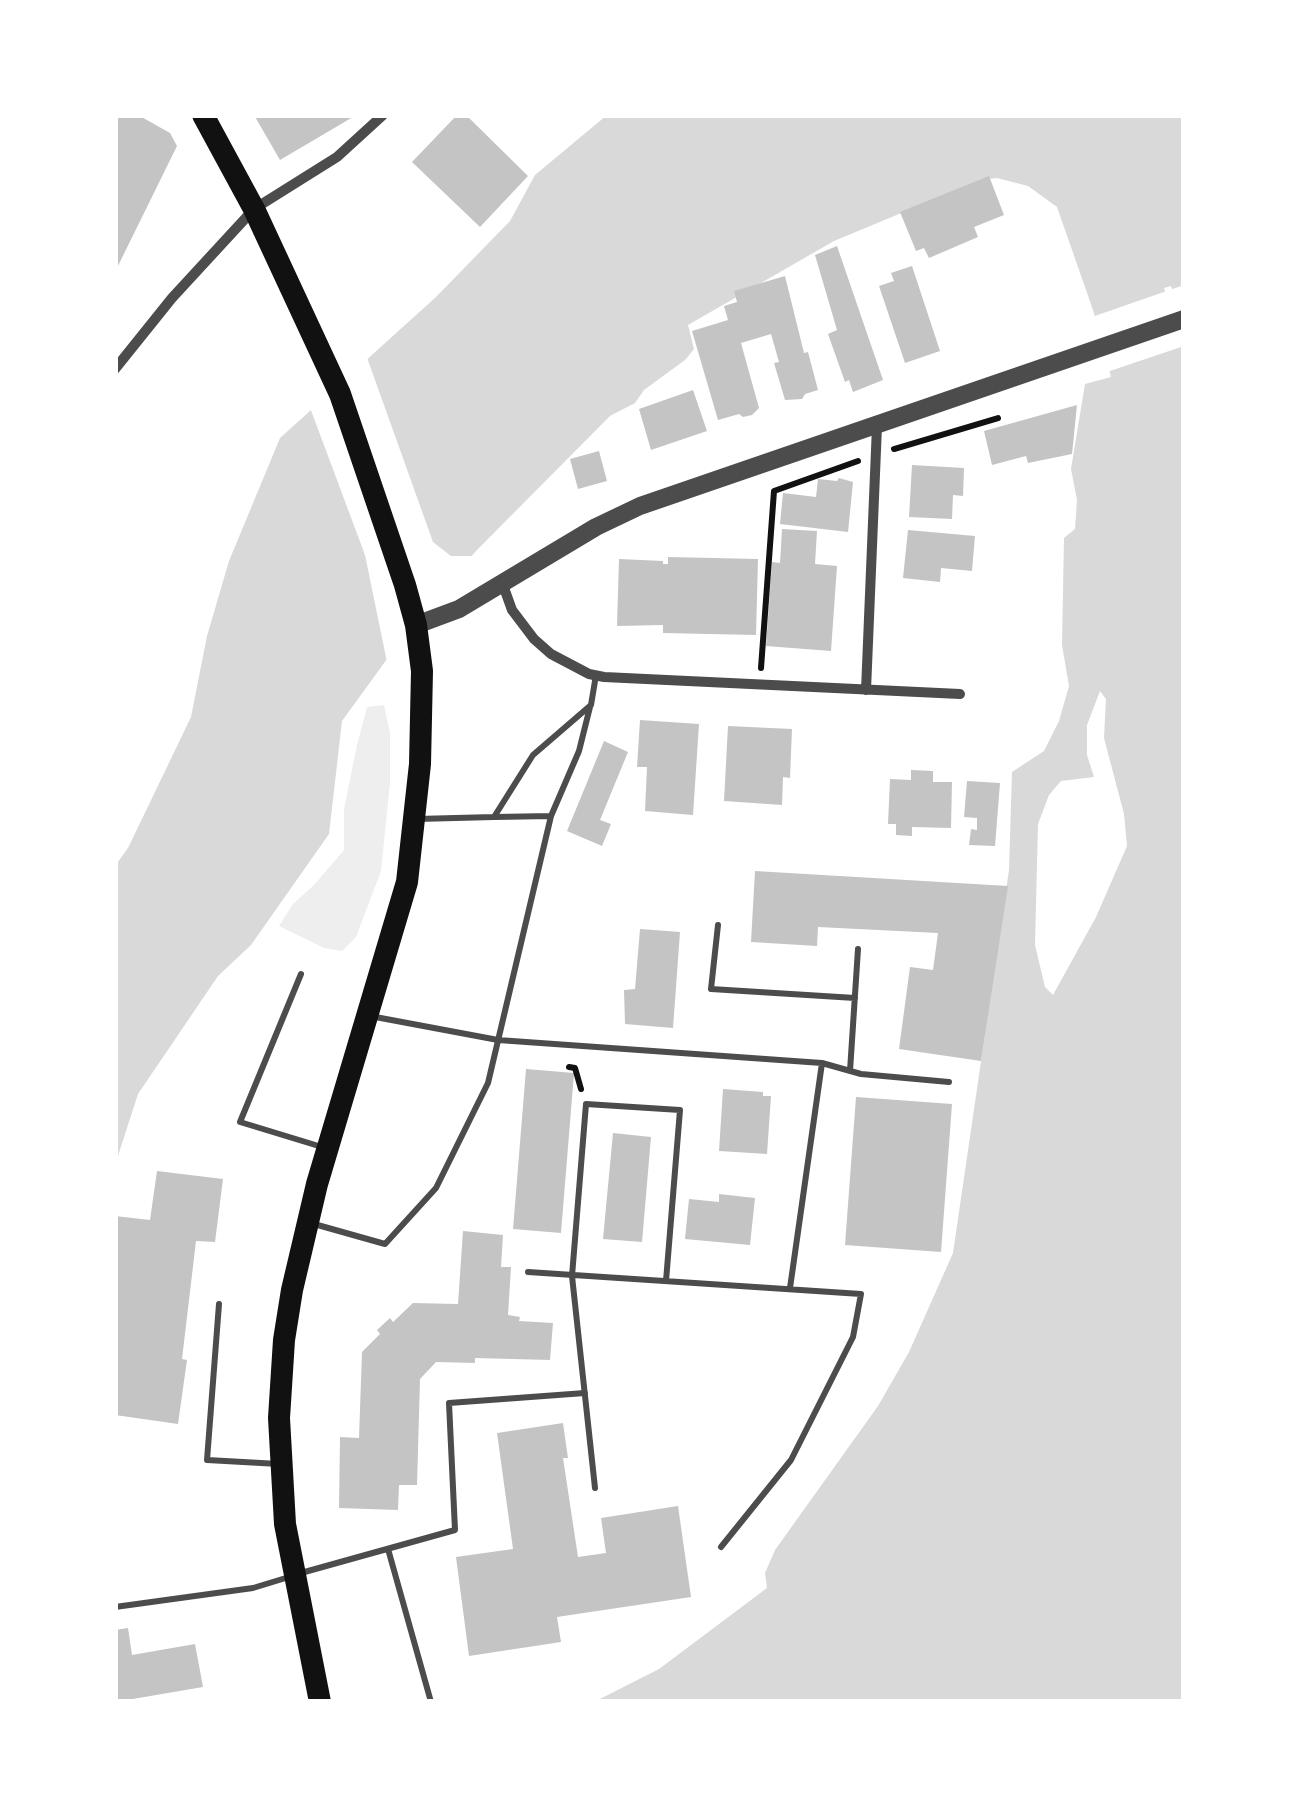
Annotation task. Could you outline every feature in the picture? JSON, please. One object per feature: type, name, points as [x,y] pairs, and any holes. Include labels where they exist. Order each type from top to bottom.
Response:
[{"type":"main road","points":[[203,115],[254,208],[328,365],[391,538],[416,625],[422,671],[416,820],[407,882],[328,1148],[292,1290],[284,1340],[279,1418],[285,1524],[320,1702]]},
{"type":"street","points":[[115,369],[172,298],[254,208],[337,157],[384,115]]},
{"type":"street","points":[[416,625],[459,609],[596,526],[640,506],[1184,318]]},
{"type":"street","points":[[866,690],[877,426]]},
{"type":"street","points":[[503,585],[512,610],[534,639],[566,664],[596,676],[960,694]]},
{"type":"lane","points":[[308,1223],[386,1244],[436,1188],[488,1083],[551,816],[579,752],[596,676]]},
{"type":"lane","points":[[494,818],[533,756],[590,705]]},
{"type":"lane","points":[[416,820],[551,816]]},
{"type":"lane","points":[[718,925],[712,989],[855,998]]},
{"type":"lane","points":[[850,1071],[858,949]]},
{"type":"lane","points":[[301,974],[240,1122],[328,1148]]},
{"type":"lane","points":[[366,1016],[498,1040],[822,1064],[850,1071],[949,1082]]},
{"type":"lane","points":[[790,1288],[822,1064]]},
{"type":"lane","points":[[595,1488],[572,1276],[586,1104],[680,1110],[666,1282]]},
{"type":"lane","points":[[528,1272],[861,1294],[852,1337],[792,1460],[721,1546]]},
{"type":"lane","points":[[219,1304],[207,1460],[280,1464]]},
{"type":"lane","points":[[115,1606],[253,1588],[455,1530],[449,1403],[585,1393]]},
{"type":"lane","points":[[388,1549],[431,1702]]},
{"type":"path","points":[[760,685],[774,492]]},
{"type":"path","points":[[548,1044],[561,1066],[574,1068],[586,1104]]},
{"type":"shaded area","points":[[607,115],[1184,115],[1184,326],[1171,286],[1164,288],[1184,349],[1184,1702],[594,1702],[659,1669],[767,1588],[765,1573],[775,1550],[878,1406],[909,1352],[953,1253],[1009,870],[1012,772],[1044,751],[1059,721],[1069,686],[1062,645],[1064,538],[1075,529],[1077,500],[1071,469],[1085,384],[1111,377],[1093,310],[1057,207],[1028,186],[997,178],[981,180],[834,241],[688,325],[694,349],[685,360],[644,390],[635,403],[610,416],[476,551],[403,637],[342,721],[329,834],[251,945],[218,976],[138,1094],[115,1165],[115,866],[128,848],[191,717],[207,636],[229,561],[280,438],[436,297],[510,221],[535,175]],"holes":[[[1100,691],[1106,699],[1104,738],[1124,814],[1127,846],[1096,917],[1053,995],[1045,987],[1035,945],[1038,824],[1049,795],[1061,781],[1094,777],[1087,755],[1087,725]]]},
{"type":"shaded area","points":[[384,705],[390,733],[390,783],[381,871],[356,937],[342,951],[324,948],[279,926],[293,904],[344,850],[344,809],[367,707]]},
{"type":"pier","points":[[1184,285],[1184,346],[1104,373],[1089,318]]},
{"type":"pier","points":[[365,352],[433,542],[451,556],[478,556],[388,667],[365,555],[309,405]]},
{"type":"building","points":[[115,115],[138,115],[170,133],[177,146],[115,272]]},
{"type":"building","points":[[254,115],[351,115],[353,117],[280,160]]},
{"type":"building","points":[[457,115],[466,115],[528,176],[480,227],[412,162]]},
{"type":"building","points":[[989,176],[1004,215],[974,227],[978,237],[929,258],[924,248],[916,251],[900,212]]},
{"type":"building","points":[[837,246],[883,380],[853,392],[849,380],[845,382],[828,334],[837,330],[815,255]]},
{"type":"building","points":[[912,266],[940,351],[905,363],[879,286],[894,281],[891,273]]},
{"type":"building","points":[[785,276],[804,353],[808,352],[818,390],[802,399],[785,400],[774,363],[779,362],[771,334],[741,343],[759,408],[752,415],[718,420],[692,331],[728,320],[724,306],[737,302],[734,291]]},
{"type":"building","points":[[693,390],[707,431],[651,450],[639,409]]},
{"type":"building","points":[[1077,405],[1072,454],[1028,463],[1026,456],[992,465],[984,431]]},
{"type":"building","points":[[599,451],[607,481],[578,489],[570,459]]},
{"type":"building","points":[[912,465],[964,468],[963,496],[953,495],[952,519],[909,517]]},
{"type":"building","points":[[818,479],[853,482],[848,532],[780,524],[783,493],[816,497]]},
{"type":"building","points":[[782,529],[817,531],[815,564],[837,566],[831,651],[766,646],[772,562],[780,563]]},
{"type":"building","points":[[908,530],[975,536],[972,571],[941,568],[940,582],[903,578]]},
{"type":"building","points":[[668,557],[758,559],[756,635],[663,633],[663,625],[617,626],[619,559],[668,564]]},
{"type":"building","points":[[640,720],[699,724],[693,815],[645,811],[647,767],[637,767]]},
{"type":"building","points":[[728,726],[792,729],[790,778],[783,777],[782,805],[724,801]]},
{"type":"building","points":[[604,741],[628,752],[600,820],[611,824],[602,846],[567,831]]},
{"type":"building","points":[[911,770],[933,771],[933,782],[952,782],[951,828],[912,827],[912,836],[896,835],[896,824],[888,824],[890,779],[911,780]]},
{"type":"building","points":[[967,781],[1000,783],[995,846],[969,845],[971,829],[977,830],[977,818],[964,817]]},
{"type":"building","points":[[755,871],[1008,886],[981,1061],[899,1049],[910,967],[933,970],[938,933],[818,927],[817,946],[751,942]]},
{"type":"building","points":[[640,929],[680,932],[673,1028],[625,1024],[624,990],[635,989]]},
{"type":"building","points":[[526,1069],[574,1073],[561,1233],[513,1229]]},
{"type":"building","points":[[723,1089],[771,1096],[767,1154],[719,1151]]},
{"type":"building","points":[[856,1097],[952,1104],[941,1252],[845,1245]]},
{"type":"building","points":[[613,1133],[651,1137],[642,1242],[603,1239]]},
{"type":"building","points":[[157,1171],[223,1179],[215,1242],[196,1241],[178,1424],[115,1415],[115,1216],[150,1220]]},
{"type":"building","points":[[719,1194],[755,1198],[750,1245],[685,1239],[689,1199],[719,1202]]},
{"type":"building","points":[[463,1231],[503,1235],[501,1267],[511,1267],[508,1315],[520,1317],[519,1321],[553,1323],[550,1360],[475,1358],[475,1363],[436,1362],[420,1379],[417,1485],[399,1485],[398,1510],[339,1508],[340,1437],[359,1438],[362,1352],[380,1334],[377,1330],[390,1318],[393,1322],[413,1303],[458,1304]]},
{"type":"building","points":[[563,1423],[568,1458],[563,1458],[578,1557],[606,1553],[601,1518],[678,1506],[691,1597],[557,1617],[561,1642],[469,1656],[456,1557],[513,1549],[497,1433]]},
{"type":"building","points":[[128,1628],[132,1655],[195,1644],[203,1687],[115,1702],[115,1630]]}]
